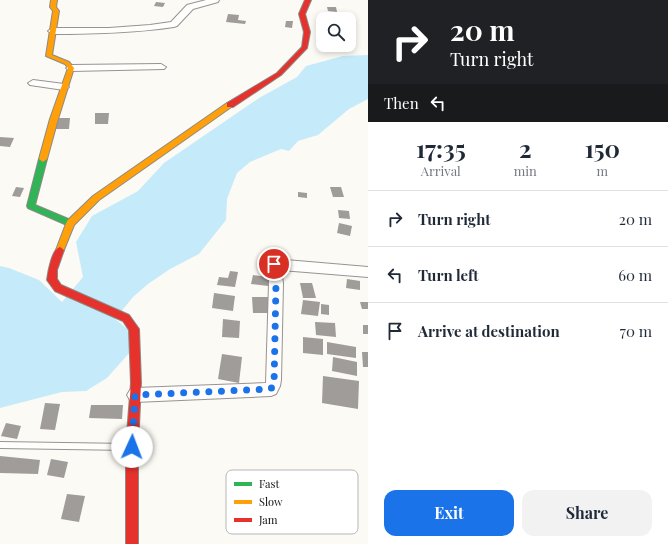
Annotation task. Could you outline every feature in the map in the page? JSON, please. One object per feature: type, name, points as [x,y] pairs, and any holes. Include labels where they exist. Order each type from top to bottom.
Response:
[{"type":"main road","points":[[54,0],[53,8],[56,11],[49,56],[67,63],[71,68],[46,142],[31,206],[70,223]]},
{"type":"main road","points":[[132,544],[132,447],[136,354],[134,329],[126,318],[58,288],[52,280],[53,270],[70,223],[96,198],[214,115],[278,74],[305,46],[307,32],[302,14],[308,0]]},
{"type":"street","points":[[52,32],[109,31],[150,28],[174,24],[190,7],[215,0]]},
{"type":"street","points":[[71,68],[161,67]]},
{"type":"street","points":[[32,83],[64,87]]},
{"type":"street","points":[[135,395],[270,389],[274,386],[276,283],[274,264],[368,272]]},
{"type":"lane","points":[[0,445],[132,447]]},
{"type":"water","points":[[368,55],[368,99],[349,109],[318,135],[298,141],[289,151],[281,149],[250,162],[237,173],[227,199],[226,220],[199,254],[170,269],[148,284],[133,297],[115,319],[130,331],[131,351],[107,378],[86,391],[62,392],[0,408],[0,266],[39,280],[62,302],[83,277],[76,242],[92,216],[138,191],[164,163],[259,98],[297,77],[306,66],[343,56]]},
{"type":"building","points":[[156,2],[165,3],[163,7],[154,6]]},
{"type":"building","points":[[327,7],[336,7],[337,12],[328,11]]},
{"type":"building","points":[[228,14],[239,15],[238,20],[246,21],[245,24],[226,22]]},
{"type":"building","points":[[286,21],[293,21],[292,28],[285,27]]},
{"type":"building","points":[[95,113],[109,113],[108,124],[95,124]]},
{"type":"building","points":[[56,118],[70,118],[69,129],[54,129]]},
{"type":"building","points":[[0,137],[14,138],[10,147],[0,146]]},
{"type":"building","points":[[16,187],[24,188],[20,197],[12,196]]},
{"type":"building","points":[[330,187],[341,187],[344,197],[333,197]]},
{"type":"building","points":[[298,192],[307,193],[307,198],[298,197]]},
{"type":"building","points":[[338,210],[349,211],[350,219],[339,218]]},
{"type":"building","points":[[339,223],[352,226],[350,236],[337,233]]},
{"type":"building","points":[[230,271],[238,272],[235,287],[217,285],[219,277],[228,278]]},
{"type":"building","points":[[253,275],[269,277],[268,286],[251,284]]},
{"type":"building","points":[[347,279],[360,281],[360,290],[346,288]]},
{"type":"building","points":[[300,283],[312,283],[316,298],[303,298]]},
{"type":"building","points":[[214,293],[235,296],[233,311],[212,308]]},
{"type":"building","points":[[252,297],[271,297],[272,313],[253,313]]},
{"type":"building","points":[[303,300],[320,302],[318,316],[301,314]]},
{"type":"building","points":[[360,302],[368,302],[368,309],[362,309]]},
{"type":"building","points":[[321,304],[329,305],[329,315],[321,314]]},
{"type":"building","points":[[223,319],[240,321],[239,338],[222,337]]},
{"type":"building","points":[[315,322],[335,323],[336,337],[316,335]]},
{"type":"building","points":[[363,325],[368,325],[368,334],[363,334]]},
{"type":"building","points":[[303,337],[323,339],[323,355],[303,353]]},
{"type":"building","points":[[327,342],[356,347],[356,358],[327,354]]},
{"type":"building","points":[[362,352],[368,352],[368,367],[363,367]]},
{"type":"building","points":[[222,354],[242,357],[239,383],[218,379]]},
{"type":"building","points":[[333,357],[357,362],[357,376],[332,371]]},
{"type":"building","points":[[323,376],[359,381],[358,409],[322,403]]},
{"type":"building","points":[[45,403],[60,404],[55,430],[40,429]]},
{"type":"building","points":[[91,405],[123,405],[122,419],[89,418]]},
{"type":"building","points":[[6,423],[21,426],[17,439],[1,436]]},
{"type":"building","points":[[0,456],[40,460],[38,474],[0,473]]},
{"type":"building","points":[[51,459],[68,462],[64,478],[47,475]]},
{"type":"building","points":[[67,494],[85,496],[79,522],[61,519]]},
{"type":"traffic: fast","points":[[43,159],[31,206],[70,223]]},
{"type":"traffic: slow","points":[[43,159],[54,119],[71,68],[67,63],[49,56],[56,11],[53,7],[54,0]]},
{"type":"traffic: slow","points":[[60,250],[70,223],[96,198],[230,105]]},
{"type":"traffic: jam","points":[[230,105],[279,74],[305,47],[307,32],[302,14],[308,0]]},
{"type":"traffic: jam","points":[[60,250],[53,270],[52,280],[58,288],[126,318],[134,329],[136,383],[132,447],[132,544]]},
{"type":"route","points":[[132,447],[135,395],[270,389],[274,386],[276,283],[274,264]]}]
